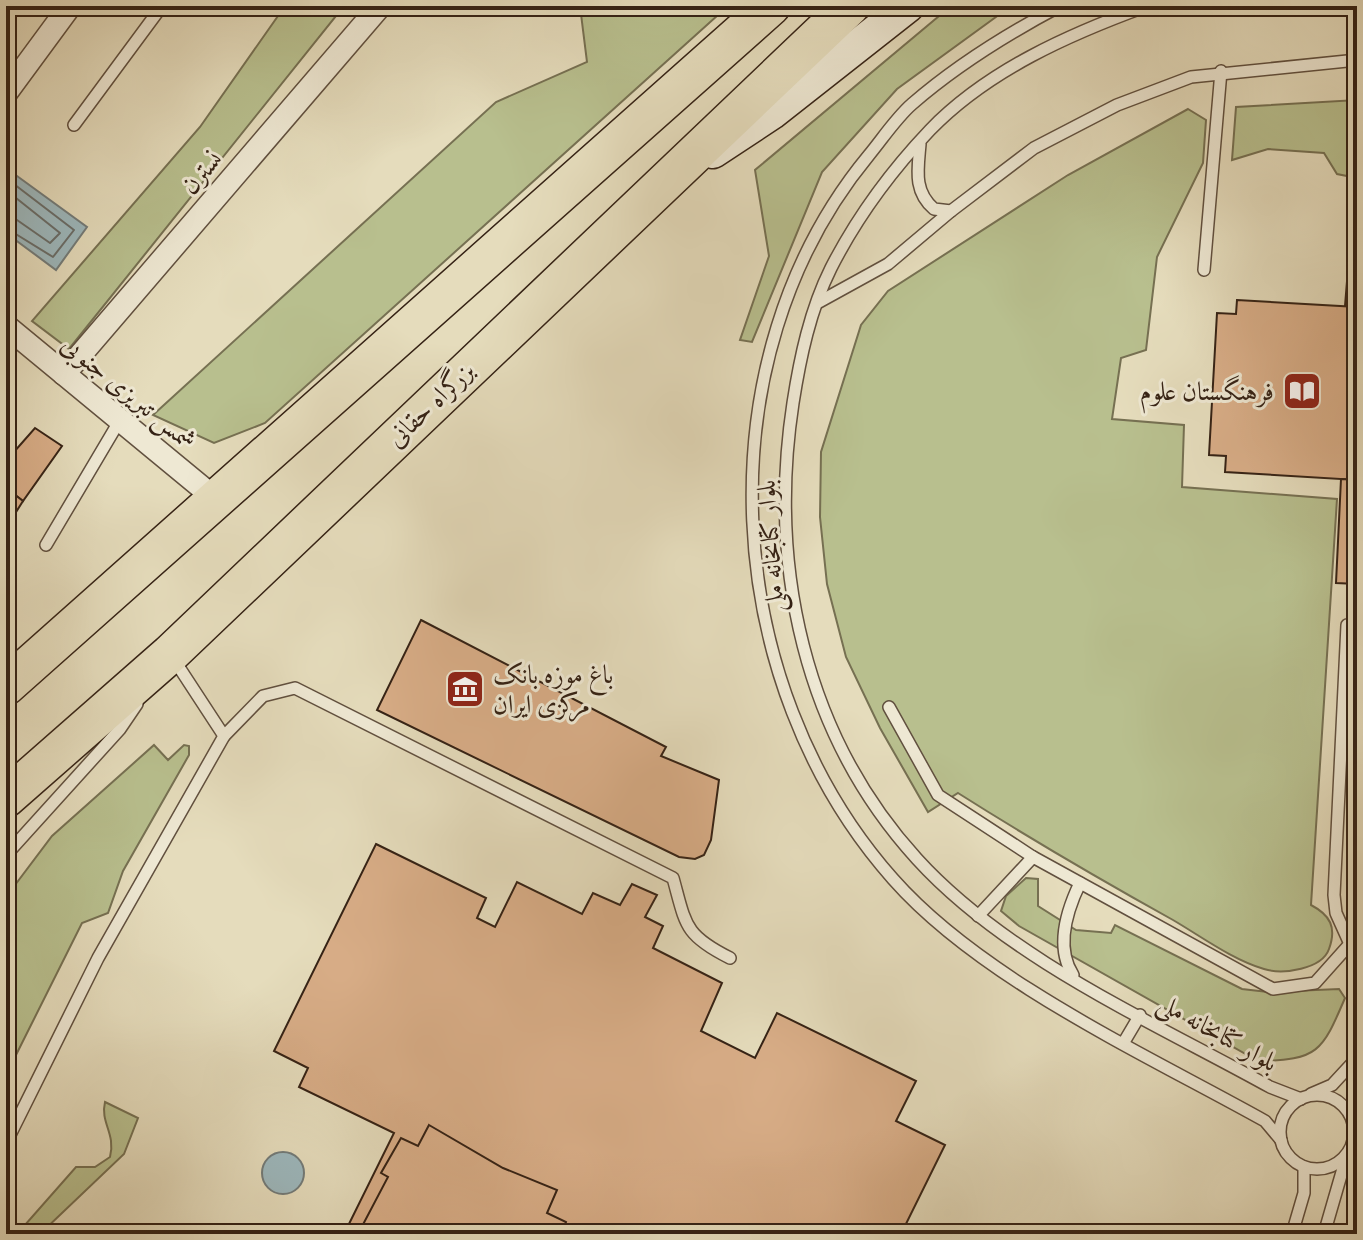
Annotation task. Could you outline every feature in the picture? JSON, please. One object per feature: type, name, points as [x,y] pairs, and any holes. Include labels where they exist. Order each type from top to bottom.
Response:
[{"type":"highway","points":[[6,686],[771,6]]},
{"type":"highway","name":"بزرگراه حقانی","points":[[6,798],[170,654],[647,196],[850,6]]},
{"type":"main road","points":[[647,196],[772,113],[908,6]]},
{"type":"street","points":[[6,93],[70,6]]},
{"type":"street","name":"نسترن","points":[[64,374],[380,6]]},
{"type":"street","name":"شمس تبریزی جنوبی","points":[[6,326],[217,500]]},
{"type":"lane","points":[[74,125],[162,6]]},
{"type":"lane","name":"بلوار کتابخانه ملی","points":[[1060,6],[993,41],[910,106],[848,180],[802,256],[771,345],[757,434],[753,512],[759,600],[778,678],[808,754],[850,825],[894,881],[959,940],[1043,997],[1265,1121],[1281,1140]]},
{"type":"lane","name":"بلوار کتابخانه ملی","points":[[1147,6],[1081,30],[1009,68],[932,129],[874,198],[830,269],[801,352],[788,437],[785,512],[791,595],[808,669],[836,740],[876,807],[917,860],[978,916],[1075,979],[1270,1087],[1304,1098]]},
{"type":"lane","points":[[819,302],[888,264],[1034,148],[1117,105],[1159,87],[1221,71],[1357,60]]},
{"type":"lane","points":[[1204,270],[1221,71]]},
{"type":"lane","points":[[920,142],[917,177],[920,190],[934,209],[951,211]]},
{"type":"lane","points":[[46,545],[120,420]]},
{"type":"lane","points":[[889,707],[938,795],[1033,857],[1273,989],[1315,983],[1353,940],[1336,913],[1334,895],[1347,625]]},
{"type":"lane","points":[[6,855],[120,729],[170,654],[224,736]]},
{"type":"lane","points":[[6,1143],[98,958],[224,736],[263,696],[295,688],[673,878],[687,928],[700,943],[730,958]]},
{"type":"lane","points":[[978,916],[1033,857]]},
{"type":"lane","points":[[1075,979],[1067,965],[1065,915],[1080,883]]},
{"type":"lane","points":[[1124,1042],[1140,1015]]},
{"type":"lane","points":[[1348,1154],[1328,1168],[1304,1167],[1293,1161],[1281,1140],[1284,1116],[1304,1098],[1332,1085],[1357,1058]]},
{"type":"lane","points":[[1304,1098],[1329,1096],[1355,1114],[1355,1131],[1324,1234]]},
{"type":"lane","points":[[1292,1234],[1304,1193],[1304,1167]]},
{"type":"green space","points":[[285,6],[344,6],[69,349],[32,321],[200,127]]},
{"type":"green space","points":[[580,6],[728,6],[265,423],[214,443],[153,415],[496,102],[587,62]]},
{"type":"green space","points":[[951,6],[1011,6],[897,89],[822,172],[752,342],[740,340],[769,256],[755,170]]},
{"type":"green space","points":[[1357,100],[1357,178],[1337,174],[1324,153],[1268,149],[1232,160],[1236,107]]},
{"type":"green space","points":[[1188,109],[1206,120],[1203,163],[1157,257],[1146,350],[1121,358],[1112,419],[1184,425],[1182,487],[1337,499],[1311,905],[1330,922],[1332,934],[1325,956],[1310,966],[1291,971],[1264,969],[1229,954],[958,793],[928,812],[880,728],[846,657],[827,584],[820,517],[821,452],[861,325],[888,291],[1068,175]]},
{"type":"green space","points":[[154,745],[168,760],[184,745],[189,746],[189,755],[123,871],[108,913],[82,923],[6,1075],[6,897],[52,836]]},
{"type":"green space","points":[[1026,878],[1038,879],[1038,906],[1076,930],[1111,933],[1115,925],[1242,989],[1268,992],[1339,989],[1345,998],[1330,1030],[1315,1049],[1294,1058],[1258,1061],[1019,926],[1001,911],[1006,896]]},
{"type":"green space","points":[[105,1102],[138,1118],[124,1154],[40,1234],[17,1234],[76,1167],[95,1167],[110,1157],[111,1141]]},
{"type":"water","points":[[6,168],[87,227],[56,270],[6,233]]},
{"type":"water","points":[[283,1152],[298,1158],[304,1173],[298,1188],[283,1194],[268,1188],[262,1173],[268,1158]]},
{"type":"building","points":[[1353,207],[1357,207],[1357,307],[1345,306]]},
{"type":"building","points":[[1237,300],[1357,307],[1357,480],[1225,472],[1226,456],[1209,455],[1217,313],[1236,314]]},
{"type":"building","points":[[35,428],[62,446],[23,501],[6,488],[6,461]]},
{"type":"building","points":[[1341,479],[1357,480],[1357,584],[1336,583]]},
{"type":"building","points":[[6,488],[23,501],[6,528]]},
{"type":"building","points":[[421,620],[666,747],[661,756],[719,780],[711,840],[704,855],[695,859],[679,857],[377,710]]},
{"type":"building","points":[[376,844],[486,898],[477,918],[495,927],[517,882],[582,914],[593,893],[620,905],[632,884],[657,895],[645,917],[663,926],[653,948],[722,983],[701,1031],[755,1058],[777,1013],[916,1081],[896,1121],[945,1145],[901,1234],[344,1234],[394,1133],[299,1087],[308,1068],[274,1051]]},
{"type":"building","points":[[429,1125],[503,1168],[557,1190],[547,1213],[566,1222],[562,1234],[358,1234],[388,1177],[381,1173],[401,1138],[418,1146]]},
{"type":"building","points":[[191,1225],[210,1234],[186,1234]]},
{"type":"place","name":"فرهنگستان علوم","points":[[1302,391]]},
{"type":"place","name":"باغ موزه بانک مرکزی ایران","points":[[465,689]]}]
